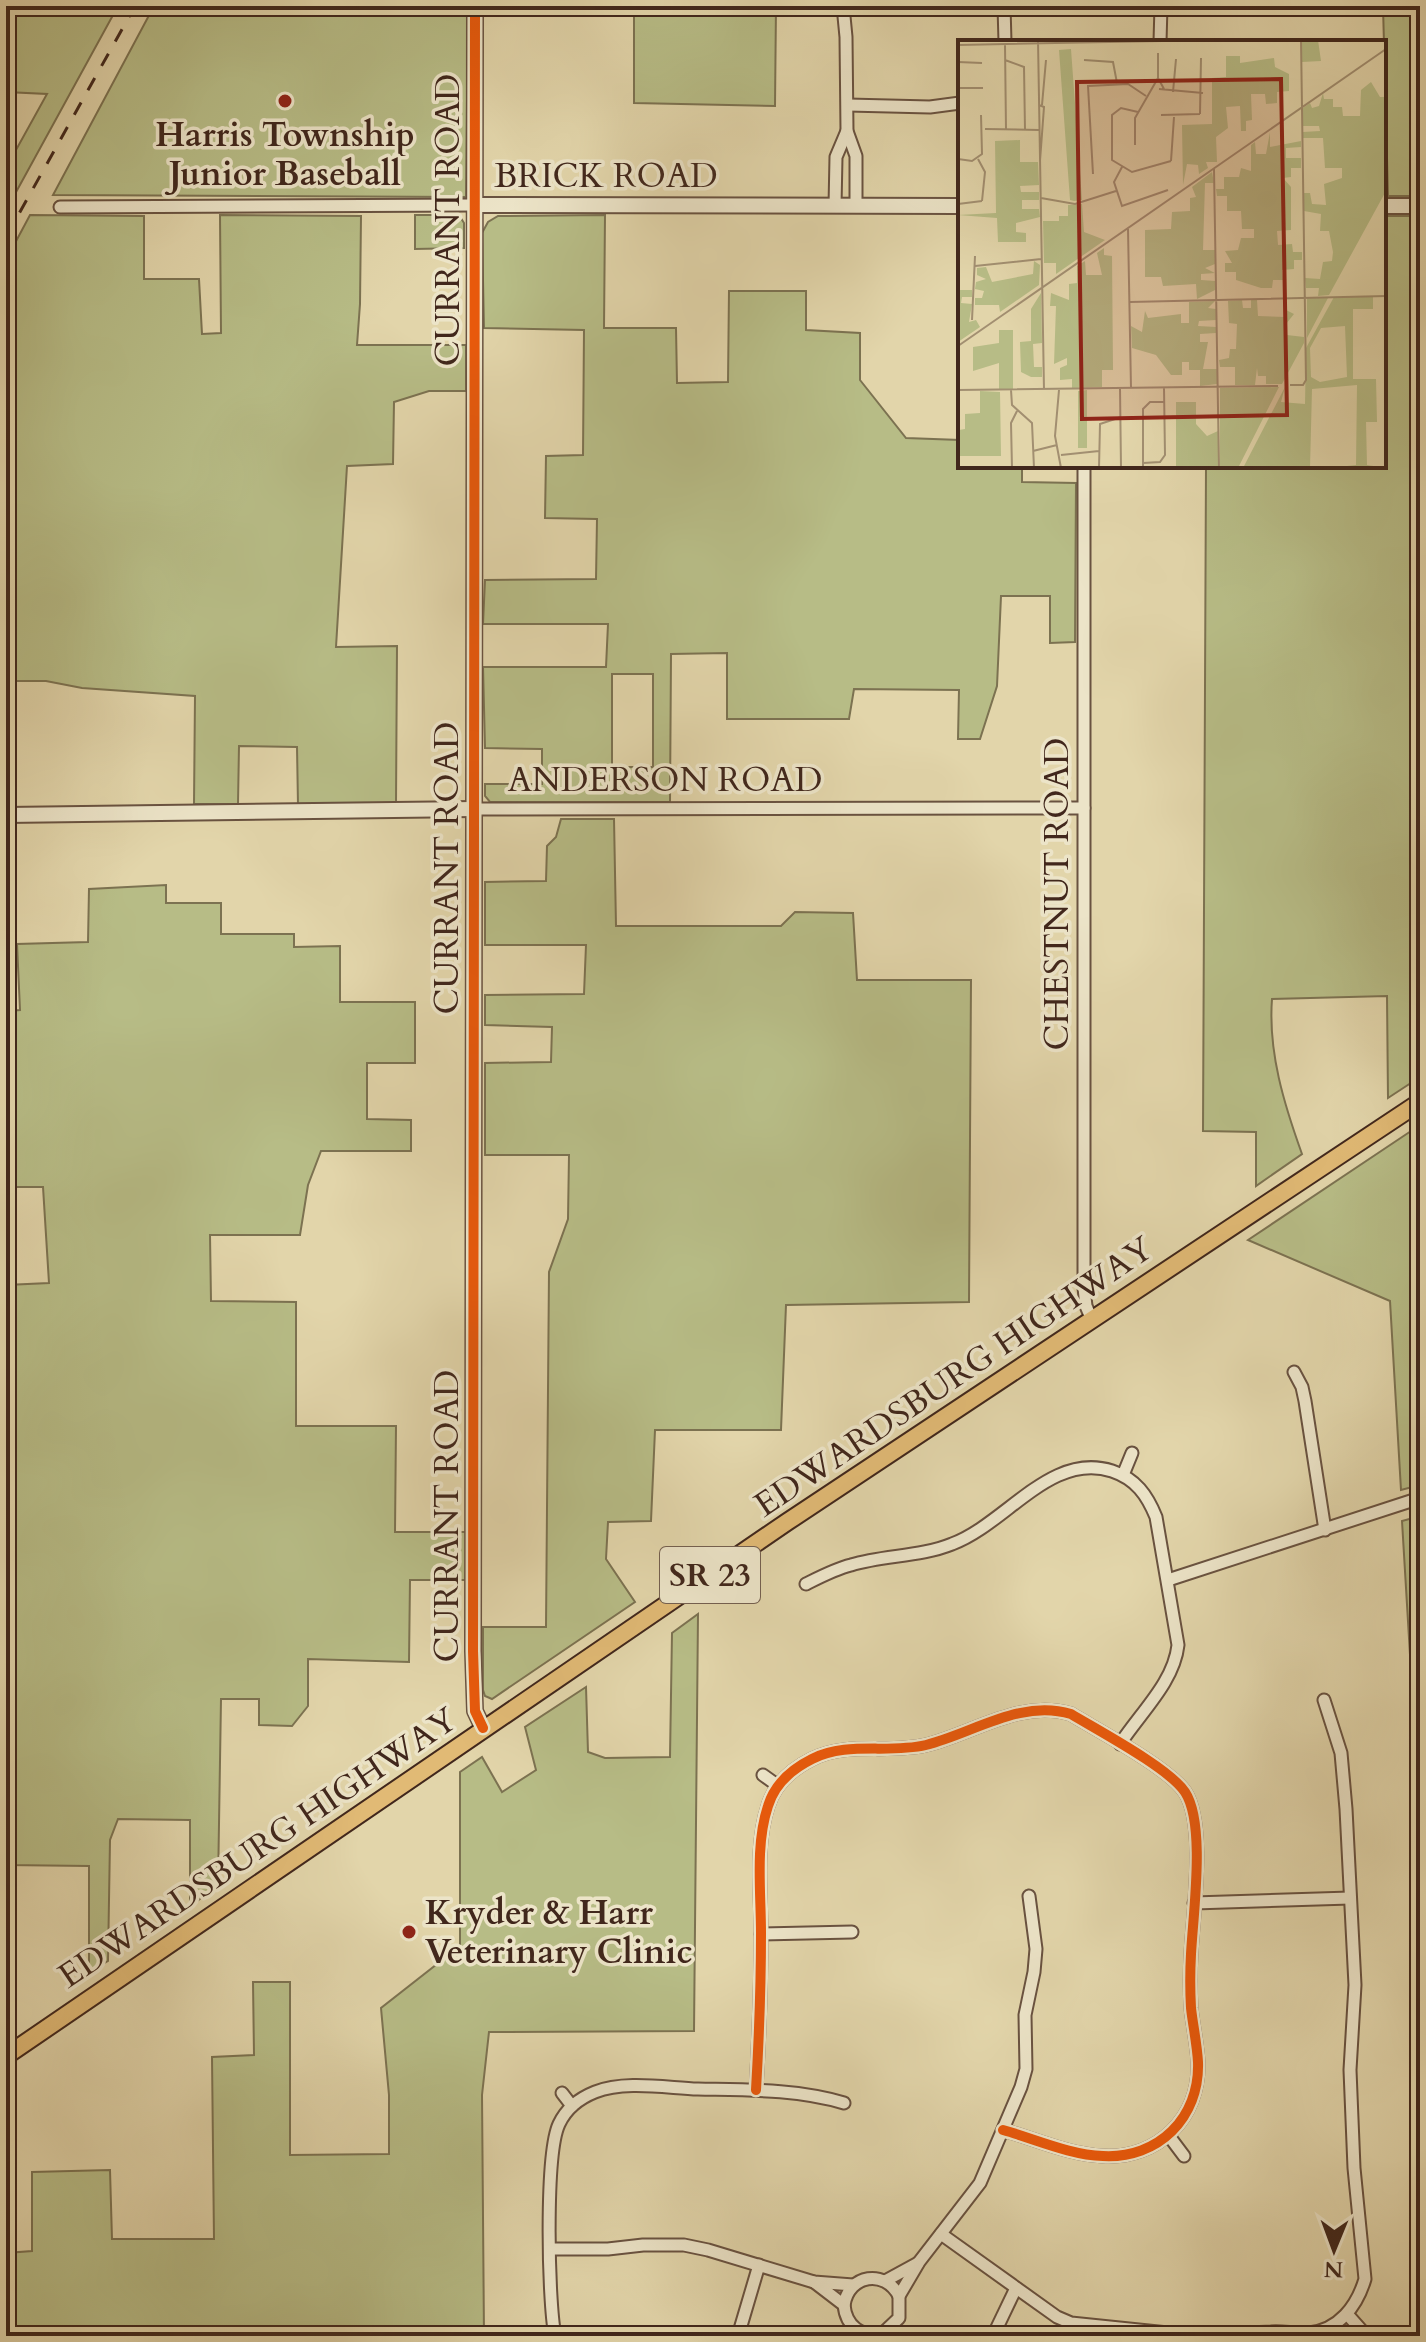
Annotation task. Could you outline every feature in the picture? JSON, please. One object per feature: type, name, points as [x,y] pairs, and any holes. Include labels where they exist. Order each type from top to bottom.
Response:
[{"type":"main road","name":"EDWARDSBURG HIGHWAY","points":[[6,2056],[483,1728],[1420,1102]]},
{"type":"street","name":"CURRANT ROAD","points":[[475,6],[473,1651],[475,1711],[483,1728]]},
{"type":"street","points":[[835,206],[836,157],[847,131],[843,6]]},
{"type":"street","points":[[1004,6],[1005,40]]},
{"type":"street","points":[[1160,40],[1161,6]]},
{"type":"street","points":[[1202,6],[1254,6]]},
{"type":"street","points":[[848,105],[930,107],[958,103]]},
{"type":"street","points":[[847,131],[856,156],[856,205]]},
{"type":"street","name":"BRICK ROAD","points":[[60,207],[958,206]]},
{"type":"street","points":[[1386,206],[1420,206]]},
{"type":"street","name":"CHESTNUT ROAD","points":[[1084,468],[1084,1288],[1086,1306],[1092,1320]]},
{"type":"street","name":"ANDERSON ROAD","points":[[6,815],[474,809],[1084,808]]},
{"type":"street","points":[[1294,1372],[1305,1401],[1325,1530]]},
{"type":"street","points":[[1123,1475],[1132,1453]]},
{"type":"street","points":[[806,1584],[851,1565],[951,1545],[977,1534],[1049,1479],[1068,1469],[1086,1466],[1123,1475],[1138,1486],[1150,1501],[1156,1517],[1176,1621],[1176,1661],[1170,1676],[1120,1744]]},
{"type":"street","points":[[1168,1580],[1420,1498]]},
{"type":"street","points":[[1226,2336],[1314,2332],[1329,2327],[1347,2314],[1359,2297],[1365,2279],[1354,2168],[1350,2070],[1355,1985],[1341,1753],[1324,1700]]},
{"type":"street","points":[[756,2090],[761,2011],[763,1825],[777,1785],[793,1770],[832,1751],[919,1746],[949,1739],[1016,1713],[1036,1708],[1054,1709],[1071,1714],[1175,1779],[1192,1805],[1197,1839],[1190,1976],[1197,2081],[1187,2112],[1169,2136],[1135,2152],[1102,2156],[1082,2153],[1003,2130]]},
{"type":"street","points":[[763,1775],[777,1785]]},
{"type":"street","points":[[853,2285],[844,2305],[855,2332],[882,2334],[899,2318],[899,2296],[919,2262],[975,2191],[1003,2130],[1026,2069],[1024,2027],[1036,1949],[1029,1896]]},
{"type":"street","points":[[1194,1903],[1350,1898]]},
{"type":"street","points":[[761,1934],[852,1932]]},
{"type":"street","points":[[555,2336],[551,2302],[552,2150],[560,2123],[572,2106],[598,2090],[611,2088],[756,2090],[804,2094],[844,2103]]},
{"type":"street","points":[[562,2093],[572,2106]]},
{"type":"street","points":[[1169,2136],[1184,2156]]},
{"type":"street","points":[[941,2234],[1057,2317],[1071,2323],[1143,2334],[1197,2336]]},
{"type":"street","points":[[551,2249],[684,2245],[814,2282],[853,2285],[868,2278],[885,2281],[899,2296]]},
{"type":"street","points":[[885,2281],[919,2262]]},
{"type":"street","points":[[738,2336],[759,2265]]},
{"type":"street","points":[[814,2282],[844,2305]]},
{"type":"street","points":[[993,2336],[1016,2288]]},
{"type":"street","points":[[1347,2314],[1363,2332]]},
{"type":"green space","points":[[6,6],[118,6],[15,194],[6,194],[6,168],[47,94],[6,92]]},
{"type":"green space","name":"Harris Township Junior Baseball","points":[[154,6],[468,6],[466,197],[53,195]]},
{"type":"green space","points":[[634,6],[776,6],[775,106],[634,103]]},
{"type":"green space","points":[[1383,6],[1420,6],[1420,196],[1388,196]]},
{"type":"green space","points":[[30,215],[144,216],[144,279],[199,279],[202,334],[221,333],[220,215],[361,216],[357,345],[466,345],[466,391],[429,391],[394,402],[393,464],[347,466],[336,647],[397,646],[396,803],[298,805],[297,747],[239,746],[238,804],[194,804],[195,696],[82,688],[46,681],[6,681],[6,260]]},
{"type":"green space","points":[[415,215],[459,215],[464,223],[464,248],[415,249]]},
{"type":"green space","points":[[605,215],[604,328],[676,328],[677,383],[728,382],[729,291],[806,291],[806,330],[860,333],[860,380],[906,438],[958,440],[958,468],[1022,468],[1022,482],[1076,483],[1075,642],[1050,643],[1050,596],[1001,596],[997,686],[980,739],[958,739],[959,690],[854,689],[849,719],[727,719],[727,653],[671,654],[670,802],[490,802],[485,796],[485,784],[542,784],[542,749],[485,748],[483,667],[606,667],[608,624],[483,624],[485,580],[596,579],[597,519],[545,518],[546,456],[583,455],[584,330],[484,328],[482,233],[488,222],[498,216]],"holes":[[[612,674],[653,674],[653,767],[612,767]]]},
{"type":"green space","points":[[1386,216],[1420,216],[1420,1077],[1388,1098],[1387,996],[1272,999],[1275,1058],[1302,1154],[1256,1186],[1256,1132],[1203,1131],[1206,468],[1386,468]]},
{"type":"green space","points":[[561,819],[614,819],[616,926],[781,926],[795,912],[853,913],[857,980],[971,980],[969,1302],[786,1305],[781,1430],[655,1430],[651,1521],[608,1522],[606,1559],[635,1602],[492,1699],[485,1696],[483,1690],[483,1627],[546,1627],[549,1272],[568,1219],[569,1155],[485,1155],[485,1063],[551,1062],[552,1027],[485,1025],[485,995],[584,994],[586,945],[485,945],[485,882],[546,881],[547,846],[556,837]]},
{"type":"green space","points":[[166,885],[166,903],[221,903],[221,934],[294,934],[294,947],[340,946],[340,1002],[415,1002],[415,1063],[367,1063],[367,1119],[411,1120],[411,1151],[321,1151],[308,1185],[300,1235],[210,1235],[211,1301],[296,1302],[296,1426],[396,1426],[395,1532],[466,1532],[466,1580],[410,1580],[409,1662],[308,1659],[308,1706],[292,1726],[259,1725],[259,1699],[221,1699],[218,1886],[190,1906],[190,1820],[118,1819],[110,1840],[108,1961],[89,1972],[89,1866],[6,1865],[6,1285],[49,1283],[43,1187],[6,1187],[6,1011],[20,1010],[17,944],[88,942],[89,889]]},
{"type":"green space","points":[[1420,1125],[1420,1485],[1401,1490],[1390,1301],[1248,1240]]},
{"type":"green space","points":[[1420,1516],[1420,1822],[1402,1521]]},
{"type":"green space","points":[[698,1614],[694,2031],[489,2032],[482,2095],[484,2336],[6,2336],[6,2253],[32,2251],[32,2172],[110,2170],[112,2239],[214,2239],[212,2057],[254,2055],[253,1982],[290,1982],[290,2155],[389,2154],[389,2095],[381,2008],[460,1946],[460,1772],[482,1757],[502,1792],[536,1770],[525,1727],[586,1687],[588,1752],[605,1758],[670,1757],[672,1633]]},
{"type":"railway","points":[[6,237],[135,6]]},
{"type":"cycle path","points":[[475,6],[473,1651],[475,1711],[483,1728]]},
{"type":"cycle path","points":[[756,2090],[761,1972],[761,1837],[771,1798],[785,1778],[812,1759],[839,1750],[926,1745],[997,1719],[1034,1711],[1071,1714],[1149,1761],[1177,1782],[1191,1807],[1197,1847],[1190,1988],[1198,2062],[1197,2082],[1192,2101],[1172,2131],[1158,2142],[1123,2155],[1078,2153],[1003,2130]]},
{"type":"place","name":"Harris Township Junior Baseball","points":[[285,101]]},
{"type":"place","name":"Kryder & Harr Veterinary Clinic","points":[[409,1932]]}]
